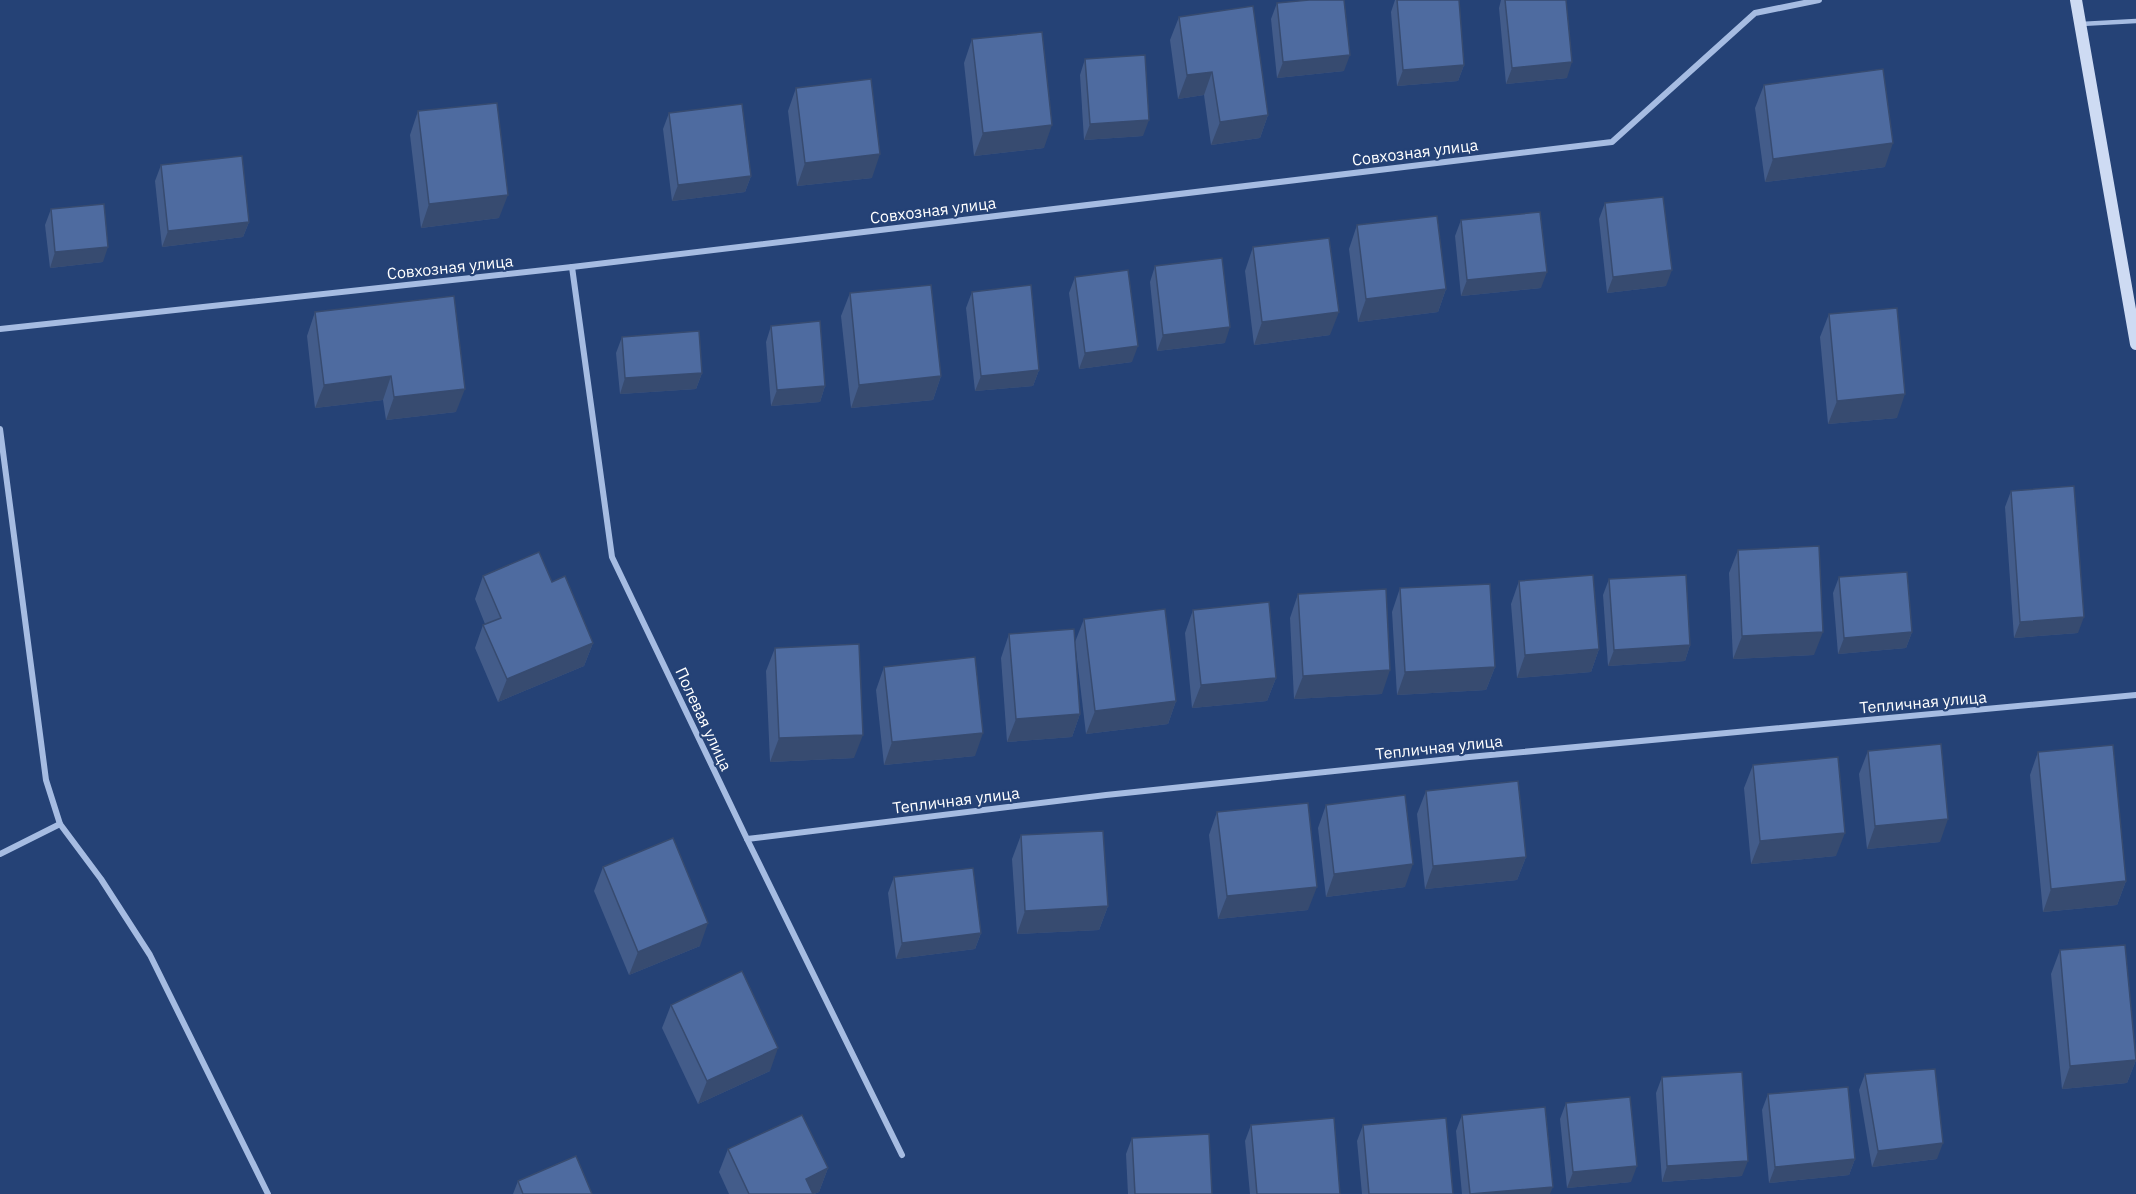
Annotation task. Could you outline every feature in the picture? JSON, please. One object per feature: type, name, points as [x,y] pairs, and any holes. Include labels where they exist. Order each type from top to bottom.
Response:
[{"type":"street","name":"Совхозная улица","points":[[0,329],[572,267],[1612,142],[1755,13],[1819,0]]},
{"type":"street","points":[[2076,0],[2136,344]]},
{"type":"street","name":"Полевая улица","points":[[572,267],[612,557],[902,1155]]},
{"type":"street","points":[[0,429],[46,780],[60,824],[101,879],[150,954],[268,1194]]},
{"type":"street","name":"Тепличная улица","points":[[747,839],[1106,795],[1458,758],[2136,695]]},
{"type":"street","points":[[0,854],[60,824]]},
{"type":"lane","points":[[2081,24],[2136,21]]},
{"type":"building","points":[[1344,0],[1350,55],[1283,62],[1277,3]]},
{"type":"building","points":[[1397,0],[1459,0],[1464,65],[1403,70]]},
{"type":"building","points":[[1505,0],[1566,0],[1572,62],[1512,68]]},
{"type":"building","points":[[1253,6],[1268,115],[1220,122],[1212,72],[1187,75],[1179,17]]},
{"type":"building","points":[[1042,32],[1052,125],[983,133],[972,39]]},
{"type":"building","points":[[1145,55],[1149,120],[1090,124],[1085,59]]},
{"type":"building","points":[[1883,69],[1893,143],[1773,159],[1764,85]]},
{"type":"building","points":[[871,79],[880,154],[805,163],[796,88]]},
{"type":"building","points":[[497,103],[508,195],[429,204],[418,111]]},
{"type":"building","points":[[742,104],[751,176],[678,185],[669,113]]},
{"type":"building","points":[[242,156],[249,222],[168,231],[161,165]]},
{"type":"building","points":[[1663,197],[1672,270],[1613,277],[1605,203]]},
{"type":"building","points":[[104,204],[108,247],[55,252],[51,209]]},
{"type":"building","points":[[1540,212],[1547,272],[1467,280],[1461,220]]},
{"type":"building","points":[[1437,216],[1446,289],[1366,299],[1357,225]]},
{"type":"building","points":[[1329,238],[1339,312],[1262,322],[1253,247]]},
{"type":"building","points":[[1222,258],[1230,327],[1163,335],[1155,266]]},
{"type":"building","points":[[1128,270],[1138,346],[1085,353],[1075,277]]},
{"type":"building","points":[[931,285],[941,376],[859,385],[850,293]]},
{"type":"building","points":[[1031,285],[1039,370],[981,376],[972,292]]},
{"type":"building","points":[[454,296],[465,389],[394,397],[391,376],[324,385],[315,312]]},
{"type":"building","points":[[1897,308],[1905,394],[1837,401],[1829,314]]},
{"type":"building","points":[[820,321],[825,386],[777,390],[771,326]]},
{"type":"building","points":[[699,331],[702,373],[625,378],[622,337]]},
{"type":"building","points":[[2074,486],[2084,617],[2020,622],[2011,491]]},
{"type":"building","points":[[1819,546],[1823,632],[1742,636],[1738,550]]},
{"type":"building","points":[[539,552],[552,582],[565,576],[593,643],[507,679],[483,625],[501,618],[483,576]]},
{"type":"building","points":[[1907,572],[1912,632],[1844,638],[1839,577]]},
{"type":"building","points":[[1593,575],[1599,649],[1525,655],[1519,581]]},
{"type":"building","points":[[1686,575],[1690,645],[1614,650],[1609,579]]},
{"type":"building","points":[[1490,584],[1495,667],[1405,672],[1400,588]]},
{"type":"building","points":[[1386,589],[1390,670],[1303,676],[1298,594]]},
{"type":"building","points":[[1269,602],[1276,678],[1201,685],[1193,610]]},
{"type":"building","points":[[1165,609],[1176,701],[1095,711],[1084,619]]},
{"type":"building","points":[[1074,629],[1080,714],[1016,719],[1009,634]]},
{"type":"building","points":[[859,644],[863,735],[779,738],[775,648]]},
{"type":"building","points":[[975,657],[983,733],[892,742],[884,667]]},
{"type":"building","points":[[1941,744],[1948,819],[1875,826],[1868,751]]},
{"type":"building","points":[[2113,745],[2126,881],[2051,889],[2038,752]]},
{"type":"building","points":[[1838,757],[1845,833],[1760,841],[1753,765]]},
{"type":"building","points":[[1518,781],[1526,857],[1433,866],[1426,791]]},
{"type":"building","points":[[1405,795],[1413,864],[1334,874],[1326,805]]},
{"type":"building","points":[[1308,803],[1317,887],[1227,896],[1217,812]]},
{"type":"building","points":[[1103,831],[1108,906],[1025,911],[1021,835]]},
{"type":"building","points":[[673,838],[708,923],[638,952],[603,867]]},
{"type":"building","points":[[973,868],[981,933],[902,943],[894,877]]},
{"type":"building","points":[[2125,945],[2136,1060],[2070,1066],[2060,950]]},
{"type":"building","points":[[742,971],[778,1048],[707,1081],[671,1005]]},
{"type":"building","points":[[1935,1069],[1943,1143],[1878,1151],[1865,1074]]},
{"type":"building","points":[[1742,1072],[1748,1161],[1667,1166],[1662,1077]]},
{"type":"building","points":[[1848,1087],[1855,1159],[1775,1167],[1768,1094]]},
{"type":"building","points":[[1630,1097],[1637,1166],[1573,1172],[1566,1103]]},
{"type":"building","points":[[1545,1107],[1553,1187],[1470,1194],[1462,1115]]},
{"type":"building","points":[[802,1115],[828,1168],[806,1179],[813,1194],[749,1194],[728,1149]]},
{"type":"building","points":[[1334,1118],[1340,1194],[1257,1194],[1251,1125]]},
{"type":"building","points":[[1446,1118],[1453,1194],[1369,1194],[1363,1125]]},
{"type":"building","points":[[1209,1134],[1212,1194],[1135,1194],[1132,1138]]},
{"type":"building","points":[[576,1156],[592,1194],[523,1194],[518,1181]]}]
